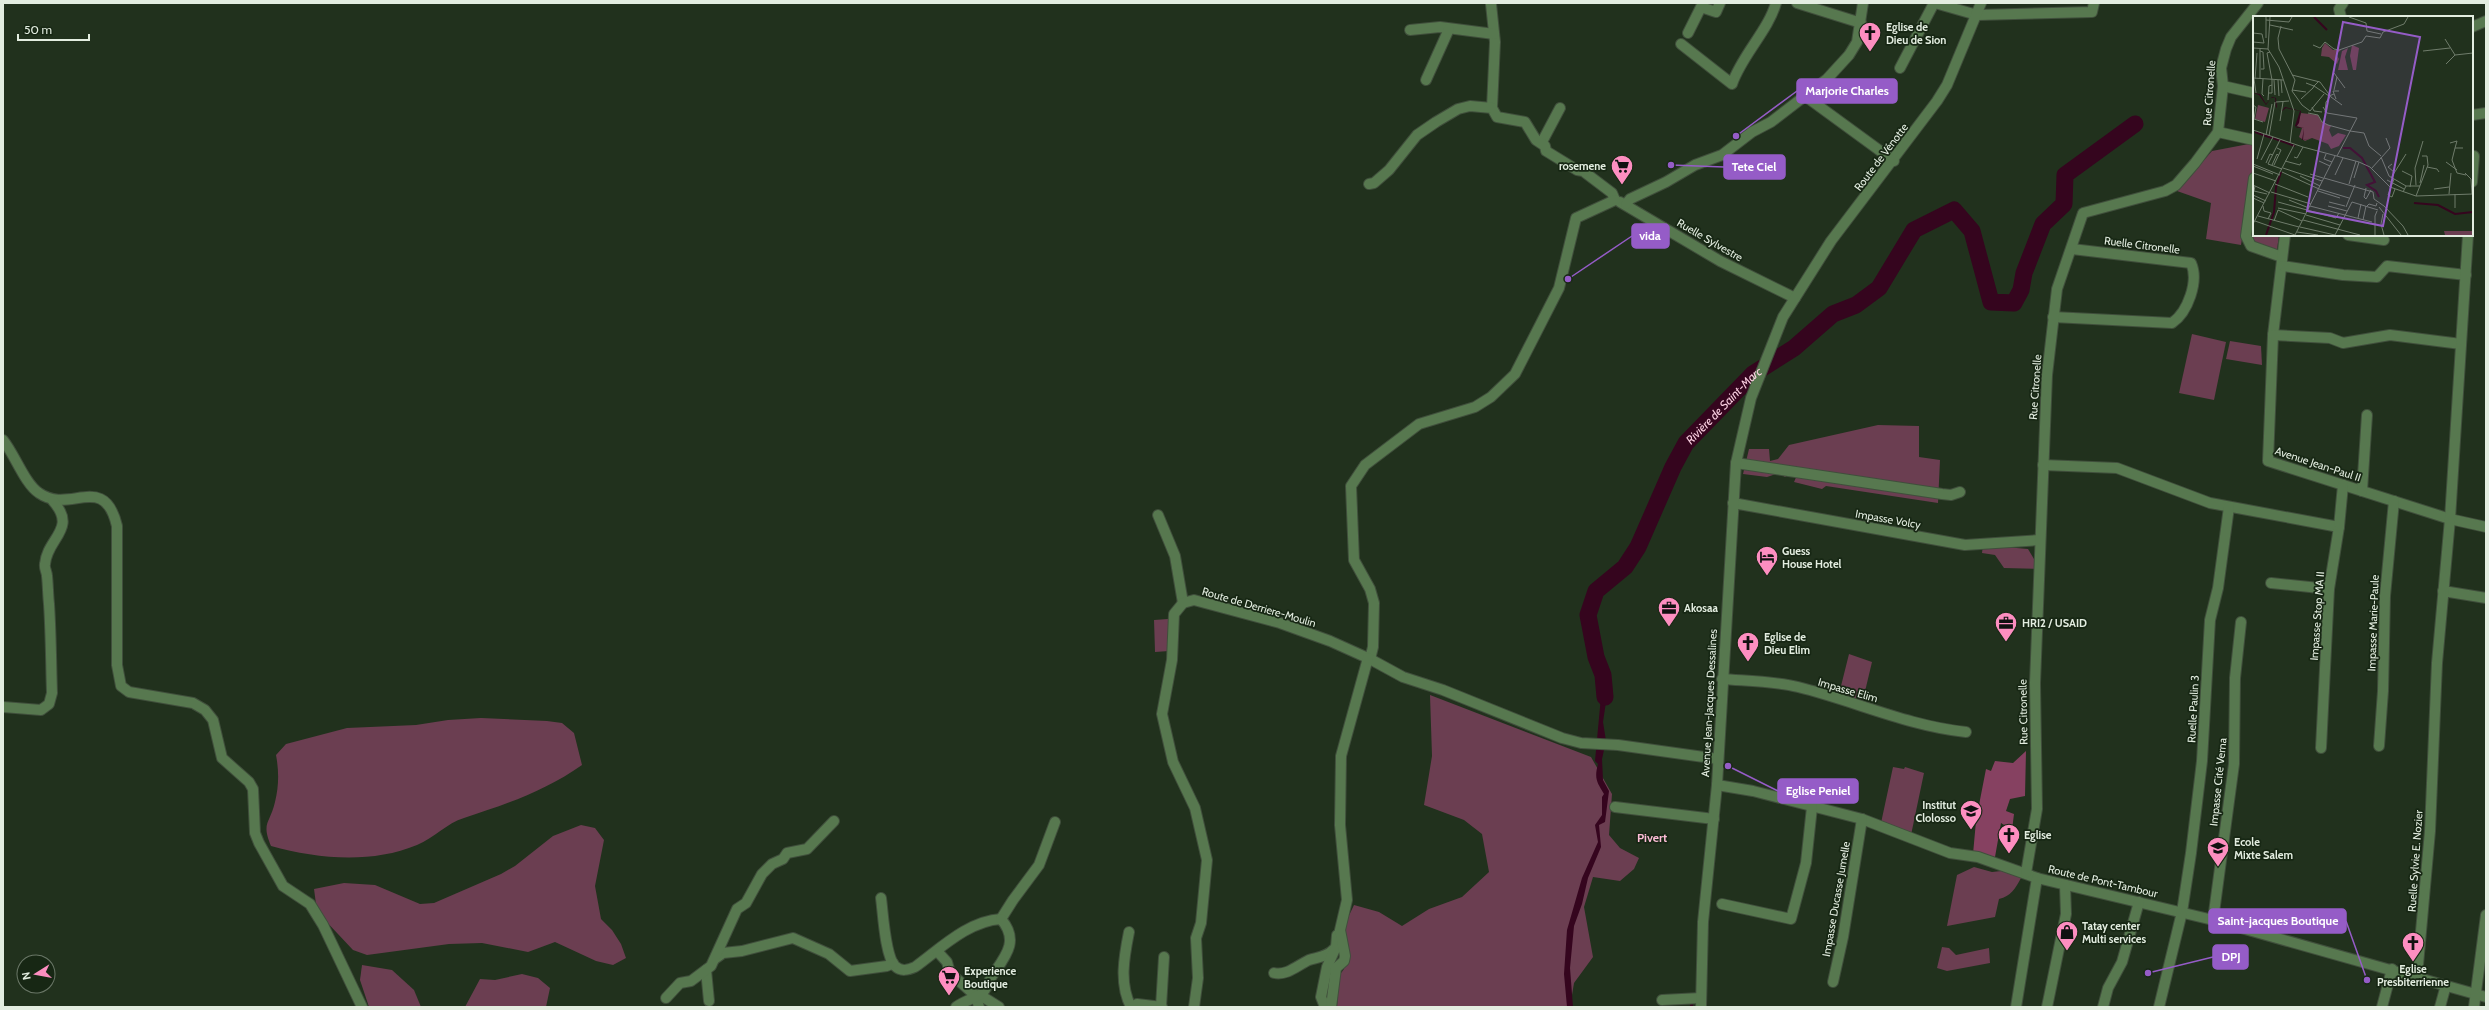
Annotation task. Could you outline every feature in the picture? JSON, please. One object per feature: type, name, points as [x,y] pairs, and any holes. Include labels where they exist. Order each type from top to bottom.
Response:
[{"type":"street","points":[[1688,33],[1701,7],[1716,12],[1720,3]]},
{"type":"street","points":[[1681,44],[1732,84],[1738,68],[1757,39],[1776,3]]},
{"type":"street","points":[[1798,3],[1861,23]]},
{"type":"street","points":[[1626,204],[1630,199],[1666,182],[1695,165],[1722,155],[1752,132],[1772,122],[1832,75],[1849,55],[1856,42],[1861,23],[1863,3]]},
{"type":"street","points":[[1900,68],[1935,3],[1977,16],[2092,12],[2094,3]]},
{"type":"street","name":"Route de Vénotte","points":[[1776,334],[1783,317],[1831,241],[1894,161],[1947,85],[1977,16],[1981,3]]},
{"type":"street","name":"Rue Citronelle","points":[[2026,873],[2037,810],[2035,683],[2040,540],[2047,375],[2057,289],[2072,249],[2083,213],[2156,194],[2176,185],[2218,132],[2223,86],[2221,68],[2231,37],[2258,3]]},
{"type":"street","points":[[2341,16],[2339,9],[2343,3]]},
{"type":"street","points":[[1325,1007],[1321,997],[1327,966],[1336,947],[1336,938],[1340,930],[1347,900],[1340,826],[1341,756],[1373,647],[1374,603],[1370,588],[1354,560],[1351,486],[1354,479],[1365,465],[1419,424],[1475,407],[1491,397],[1515,374],[1560,288],[1576,218],[1615,200],[1612,193],[1588,175],[1546,151],[1542,142],[1536,140],[1525,122],[1497,117],[1492,108],[1494,34],[1491,4]]},
{"type":"street","points":[[2473,27],[2486,21]]},
{"type":"street","points":[[1410,30],[1427,27],[1494,34]]},
{"type":"street","points":[[1426,80],[1449,29]]},
{"type":"street","points":[[2223,86],[2253,93]]},
{"type":"street","points":[[1805,96],[1894,161]]},
{"type":"street","points":[[1369,184],[1374,183],[1389,170],[1417,135],[1436,122],[1458,109],[1470,106],[1492,108]]},
{"type":"street","points":[[1542,142],[1560,108]]},
{"type":"street","points":[[2473,115],[2486,112]]},
{"type":"street","points":[[2218,132],[2253,140]]},
{"type":"street","points":[[2473,169],[2474,156]]},
{"type":"street","points":[[2253,185],[2246,236],[2251,246],[2282,262],[2364,276],[2377,276],[2387,266],[2466,275]]},
{"type":"street","name":"Ruelle Sylvestre","points":[[1615,200],[1626,204],[1720,261],[1795,298]]},
{"type":"street","name":"Avenue Jean-Paul II","points":[[2285,236],[2276,296],[2266,459],[2269,462],[2450,519],[2486,527]]},
{"type":"street","points":[[2355,236],[2384,240]]},
{"type":"street","name":"Ruelle Sylvie E. Nozier","points":[[2416,976],[2430,831],[2435,748],[2437,663],[2450,519],[2468,236]]},
{"type":"street","name":"Ruelle Citronelle","points":[[2053,317],[2172,323],[2179,318],[2194,287],[2194,270],[2191,263],[2072,249]]},
{"type":"street","name":"Avenue Jean-Jacques Dessalines","points":[[1701,1003],[1703,922],[1717,785],[1722,679],[1736,463],[1751,398],[1776,334]]},
{"type":"street","points":[[2273,335],[2330,338],[2343,343],[2390,335],[2461,344]]},
{"type":"street","points":[[2362,491],[2367,414]]},
{"type":"street","points":[[3,440],[15,456],[27,481],[38,493],[53,501],[60,510],[63,521],[59,535],[46,558],[44,566],[49,608],[52,693],[49,704],[41,710],[3,707]]},
{"type":"street","points":[[1736,463],[1942,494],[1951,495],[1960,492]]},
{"type":"street","points":[[2043,465],[2117,468],[2210,503],[2340,527]]},
{"type":"street","name":"Impasse Stop MA II","points":[[2321,748],[2329,589],[2340,527],[2343,485]]},
{"type":"street","points":[[53,501],[94,496],[104,500],[113,510],[117,526],[117,665],[121,686],[129,692],[193,704],[205,710],[213,720],[222,758],[249,782],[253,790],[255,833],[259,843],[283,886],[310,904],[324,925],[362,1007]]},
{"type":"street","name":"Impasse Marie-Paule","points":[[2379,746],[2383,691],[2385,596],[2394,501]]},
{"type":"street","name":"Impasse Volcy","points":[[1733,503],[1965,544],[2040,540]]},
{"type":"street","name":"Ruelle Paulin 3","points":[[2159,1007],[2182,912],[2202,761],[2210,620],[2218,588],[2229,507]]},
{"type":"street","points":[[1158,515],[1175,556],[1183,603],[1174,614],[1172,660],[1162,714],[1173,762],[1195,808],[1207,860],[1201,923],[1196,938],[1198,978],[1194,1007]]},
{"type":"street","points":[[2272,583],[2329,589]]},
{"type":"street","points":[[2443,591],[2486,598]]},
{"type":"street","name":"Route de Derriere-Moulin","points":[[1183,603],[1194,600],[1280,623],[1330,641],[1369,658],[1403,677],[1443,690],[1562,738],[1581,743],[1618,745],[1718,759]]},
{"type":"street","name":"Impasse Cité Verna","points":[[2213,920],[2234,764],[2235,694],[2242,622]]},
{"type":"street","name":"Impasse Elim","points":[[1722,679],[1798,687],[1899,717],[1916,724],[1966,732]]},
{"type":"street","name":"Route de Pont-Tambour","points":[[1717,785],[1753,791],[1862,819],[1950,853],[1978,857],[2037,878],[2213,920],[2344,958],[2392,969],[2486,997]]},
{"type":"street","points":[[1615,807],[1714,819]]},
{"type":"street","points":[[1722,904],[1791,919],[1806,863],[1812,807]]},
{"type":"street","name":"Impasse Ducasse Jumelle","points":[[1833,982],[1843,937],[1862,819]]},
{"type":"street","points":[[666,998],[680,983],[691,981],[711,966],[716,958],[737,909],[746,902],[762,874],[772,864],[783,859],[787,853],[807,849],[834,821]]},
{"type":"street","points":[[1001,919],[1039,865],[1055,822]]},
{"type":"street","points":[[2016,1007],[2037,878]]},
{"type":"street","points":[[2047,1007],[2066,914],[2065,885]]},
{"type":"street","points":[[881,898],[893,963],[900,969],[908,970],[965,931],[988,920],[1001,919]]},
{"type":"street","points":[[2103,1007],[2108,988],[2122,962],[2140,902]]},
{"type":"street","points":[[2474,1007],[2486,915]]},
{"type":"street","points":[[956,1007],[978,995],[987,987],[1011,946],[1010,934],[1001,919]]},
{"type":"street","points":[[1331,1007],[1336,968],[1344,961],[1345,956],[1340,930]]},
{"type":"street","points":[[1129,932],[1123,967],[1127,998],[1132,1007],[1137,1004],[1162,1007],[1164,957]]},
{"type":"street","points":[[716,958],[723,952],[742,950],[793,938],[829,954],[850,971],[888,966],[893,963]]},
{"type":"street","points":[[1274,973],[1284,973],[1309,960],[1322,957],[1336,947]]},
{"type":"street","points":[[937,951],[947,962],[950,973],[978,995],[999,1007]]},
{"type":"street","points":[[2382,1007],[2392,969]]},
{"type":"street","points":[[706,970],[709,1001]]},
{"type":"street","points":[[2440,1007],[2446,985]]},
{"type":"street","points":[[978,995],[979,1007]]},
{"type":"street","points":[[1662,1000],[1701,1003]]},
{"type":"shaded area","points":[[2253,143],[2253,168],[2241,245],[2206,239],[2211,203],[2177,191],[2212,151]]},
{"type":"shaded area","points":[[2253,174],[2253,236],[2279,236],[2276,257],[2243,243]]},
{"type":"shaded area","points":[[2192,334],[2226,342],[2214,400],[2179,393]]},
{"type":"shaded area","points":[[2230,341],[2261,346],[2262,365],[2226,359]]},
{"type":"shaded area","points":[[1878,425],[1919,426],[1919,457],[1940,460],[1938,503],[1826,486],[1822,489],[1794,482],[1798,473],[1793,471],[1785,477],[1779,473],[1767,477],[1743,474],[1749,449],[1769,449],[1770,461],[1778,459],[1789,445]]},
{"type":"shaded area","points":[[1983,545],[2028,549],[2040,569],[2004,568],[1995,555],[1982,553]]},
{"type":"shaded area","points":[[1168,619],[1169,651],[1155,652],[1154,620]]},
{"type":"shaded area","points":[[1849,654],[1872,662],[1862,704],[1839,694]]},
{"type":"shaded area","points":[[1603,675],[1606,679],[1607,695],[1603,722],[1606,741],[1602,759],[1603,780],[1609,791],[1605,822],[1599,825],[1601,847],[1588,878],[1582,904],[1574,926],[1570,968],[1573,1007],[1567,1007],[1564,974],[1567,930],[1582,878],[1598,842],[1595,825],[1602,815],[1602,797],[1604,794],[1597,780],[1596,773],[1598,764],[1595,761]]},
{"type":"shaded area","points":[[1430,695],[1591,757],[1612,794],[1609,835],[1620,848],[1639,858],[1634,869],[1620,881],[1593,877],[1584,907],[1593,957],[1574,983],[1570,1007],[1337,1007],[1339,976],[1344,969],[1347,951],[1343,928],[1354,905],[1379,912],[1402,926],[1429,909],[1462,897],[1489,872],[1482,834],[1464,820],[1424,805],[1432,756]]},
{"type":"shaded area","points":[[481,718],[562,723],[574,733],[582,765],[540,790],[458,820],[429,839],[399,851],[381,855],[344,858],[307,854],[271,846],[268,838],[267,823],[275,802],[278,784],[276,755],[286,744],[347,728],[416,725],[448,720]]},
{"type":"shaded area","points":[[2026,751],[2025,796],[2010,799],[2006,811],[2014,814],[2012,830],[2001,823],[1995,857],[1973,854],[1976,821],[1966,818],[1972,805],[1979,805],[1986,769],[1991,771],[1995,761],[2013,763]]},
{"type":"shaded area","points":[[1893,767],[1904,769],[1905,767],[1924,773],[1911,835],[1881,823]]},
{"type":"shaded area","points":[[581,825],[595,828],[604,840],[595,886],[601,919],[612,930],[621,944],[626,958],[613,965],[596,961],[555,942],[528,952],[482,943],[449,944],[367,955],[353,950],[322,917],[316,904],[314,889],[344,883],[375,885],[420,904],[434,903],[501,874],[515,866],[553,836]]},
{"type":"shaded area","points":[[1974,867],[1992,872],[2011,870],[2021,878],[2012,892],[1999,899],[1995,917],[1947,926],[1957,875]]},
{"type":"shaded area","points":[[1942,947],[1949,948],[1956,955],[1989,948],[1990,963],[1947,971],[1937,968]]},
{"type":"shaded area","points":[[362,965],[392,970],[414,990],[421,1007],[369,1007],[360,980]]},
{"type":"shaded area","points":[[522,974],[538,978],[550,988],[546,1007],[465,1007],[480,979],[495,980]]},
{"type":"waterway","name":"Rivière de Saint-Marc","points":[[1605,697],[1603,675],[1596,657],[1588,615],[1596,591],[1625,567],[1638,547],[1673,467],[1686,443],[1753,374],[1794,348],[1833,314],[1856,305],[1879,288],[1914,230],[1954,210],[1972,231],[1991,302],[2014,303],[2021,290],[2024,273],[2043,224],[2064,204],[2065,175],[2135,124]]},
{"type":"place","name":"Eglise de Dieu de Sion","points":[[1870,52]]},
{"type":"place","name":"Marjorie Charles","points":[[1736,136]]},
{"type":"place","name":"Tete Ciel","points":[[1671,165]]},
{"type":"place","name":"rosemene","points":[[1622,186]]},
{"type":"place","name":"vida","points":[[1568,279]]},
{"type":"place","name":"Guess House Hotel","points":[[1767,576]]},
{"type":"place","name":"Akosaa","points":[[1669,628]]},
{"type":"place","name":"HRI2 / USAID","points":[[2006,642]]},
{"type":"place","name":"Eglise de Dieu Elim","points":[[1748,662]]},
{"type":"place","name":"Eglise Peniel","points":[[1728,766]]},
{"type":"place","name":"Institut Clolosso","points":[[1971,830]]},
{"type":"place","name":"Eglise","points":[[2009,854]]},
{"type":"place","name":"Ecole Mixte Salem","points":[[2218,868]]},
{"type":"place","name":"Tatay center Multi services","points":[[2067,952]]},
{"type":"place","name":"Eglise Presbiterrienne","points":[[2413,962]]},
{"type":"place","name":"DPJ","points":[[2148,973]]},
{"type":"place","name":"Saint-jacques Boutique","points":[[2367,980]]},
{"type":"place","name":"Experience Boutique","points":[[949,996]]},
{"type":"district","name":"Pivert","points":[[1652,837]]}]
